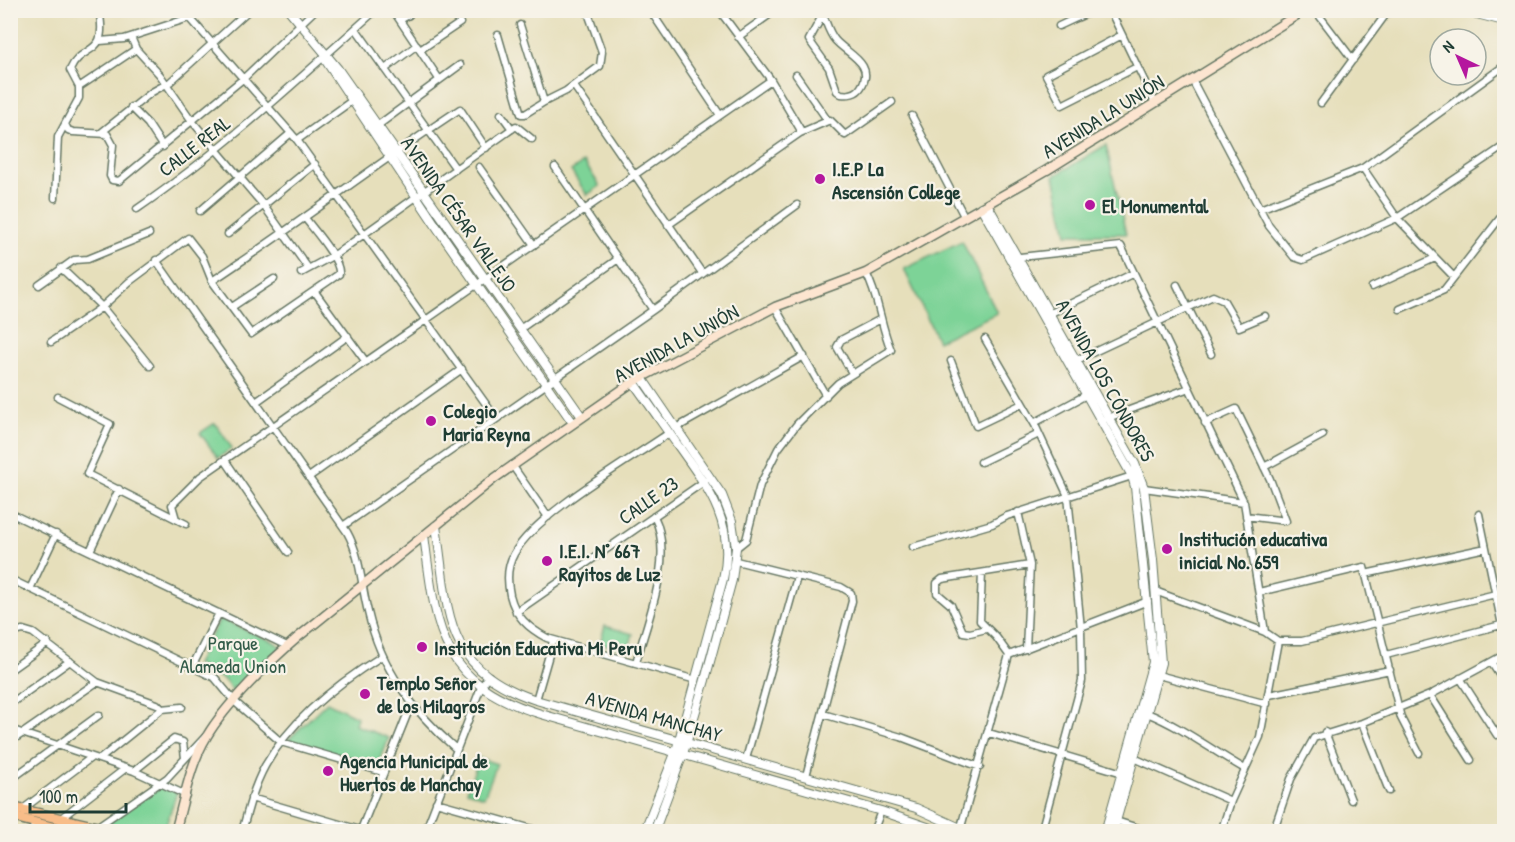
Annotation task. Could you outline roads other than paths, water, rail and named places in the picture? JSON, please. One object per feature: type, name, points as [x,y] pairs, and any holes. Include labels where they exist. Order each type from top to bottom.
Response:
[{"type":"main road","name":"AVENIDA LA UNIÓN","points":[[175,831],[198,753],[207,735],[235,702],[287,646],[512,465],[638,380],[775,307],[866,273],[1155,103],[1305,10]]},
{"type":"main road","points":[[10,807],[119,831]]},
{"type":"main road","points":[[10,816],[34,827],[71,831]]},
{"type":"street","points":[[183,10],[297,140],[496,418]]},
{"type":"street","points":[[102,132],[131,107],[165,85],[213,44],[240,13],[249,10]]},
{"type":"street","name":"AVENIDA CÉSAR VALLEJO","points":[[289,10],[377,126],[393,154]]},
{"type":"street","points":[[65,124],[68,130],[73,132],[107,134],[113,145],[110,176],[116,181],[126,177],[244,78],[315,10]]},
{"type":"street","name":"CALLE REAL","points":[[137,209],[177,182],[270,107],[376,10]]},
{"type":"street","points":[[393,10],[439,79]]},
{"type":"street","points":[[498,35],[521,114],[525,114],[574,87],[595,71],[602,60],[602,52],[587,10]]},
{"type":"street","points":[[650,10],[720,115]]},
{"type":"street","points":[[719,10],[771,80],[800,129],[800,133]]},
{"type":"street","points":[[738,37],[776,10]]},
{"type":"street","points":[[821,10],[836,42],[853,54],[864,66],[865,80],[859,91],[846,95],[837,91],[829,68],[809,40],[821,18],[821,10]]},
{"type":"street","points":[[1069,10],[1074,19]]},
{"type":"street","points":[[1059,26],[1095,10]]},
{"type":"street","points":[[1110,10],[1155,103]]},
{"type":"street","points":[[1315,10],[1353,60]]},
{"type":"street","points":[[1321,103],[1389,10]]},
{"type":"street","points":[[1461,10],[1489,20],[1504,20]]},
{"type":"street","points":[[55,198],[58,137],[79,101],[79,87],[70,74],[72,66],[93,50],[100,41],[100,11]]},
{"type":"street","points":[[400,20],[409,15]]},
{"type":"street","points":[[100,41],[131,37],[189,18]]},
{"type":"street","points":[[385,69],[460,23]]},
{"type":"street","points":[[520,26],[544,102]]},
{"type":"street","points":[[356,29],[456,169]]},
{"type":"street","points":[[1122,35],[1046,75],[1062,105],[1137,67]]},
{"type":"street","points":[[131,37],[136,49],[192,121],[264,206],[308,268]]},
{"type":"street","points":[[79,87],[136,49]]},
{"type":"street","name":"AVENIDA CÉSAR VALLEJO","points":[[326,56],[353,100],[420,194],[477,285],[573,423]]},
{"type":"street","points":[[377,126],[460,64]]},
{"type":"street","points":[[1260,209],[1364,168],[1504,66]]},
{"type":"street","points":[[796,75],[828,121]]},
{"type":"street","points":[[176,519],[173,504],[200,477],[771,80]]},
{"type":"street","points":[[1192,80],[1260,209],[1282,245],[1294,257],[1302,260],[1396,218],[1504,146]]},
{"type":"street","points":[[574,87],[633,176],[702,273]]},
{"type":"street","points":[[297,140],[353,100]]},
{"type":"street","points":[[668,225],[800,133],[832,120],[845,135],[892,102]]},
{"type":"street","points":[[131,107],[148,124],[163,147]]},
{"type":"street","points":[[212,281],[284,234],[337,193],[460,109],[486,148]]},
{"type":"street","points":[[501,114],[512,129]]},
{"type":"street","points":[[912,116],[964,216]]},
{"type":"street","points":[[301,273],[332,256],[512,129],[518,126],[532,139]]},
{"type":"street","points":[[200,211],[291,133]]},
{"type":"street","points":[[228,234],[315,164]]},
{"type":"street","points":[[555,166],[653,310]]},
{"type":"street","points":[[479,167],[534,245]]},
{"type":"street","points":[[1364,168],[1396,218],[1454,277]]},
{"type":"street","name":"AVENIDA CÉSAR VALLEJO","points":[[420,194],[485,280],[582,417]]},
{"type":"street","points":[[343,526],[653,310],[797,205]]},
{"type":"street","name":"AVENIDA LOS CÓNDORES","points":[[984,205],[1020,257],[1077,360],[1132,477],[1148,601],[1152,670],[1113,831]]},
{"type":"street","name":"AVENIDA LOS CÓNDORES","points":[[984,205],[1088,394],[1135,464],[1144,488],[1161,663],[1134,758],[1105,831]]},
{"type":"street","points":[[1400,309],[1444,290],[1504,213]]},
{"type":"street","points":[[51,342],[102,308],[156,260],[188,238],[204,260],[212,281],[251,334],[339,274],[339,268],[332,256],[305,218]]},
{"type":"street","points":[[39,285],[74,260],[88,259],[149,234]]},
{"type":"street","points":[[1020,257],[1121,246],[1244,502],[1265,632]]},
{"type":"street","points":[[1372,287],[1435,258]]},
{"type":"street","points":[[520,329],[618,259]]},
{"type":"street","points":[[156,260],[343,526],[356,552],[370,622],[382,656],[411,705],[456,749]]},
{"type":"street","points":[[61,268],[102,308],[150,366]]},
{"type":"street","points":[[736,548],[746,540],[760,485],[778,448],[797,424],[852,373],[891,350],[883,331],[874,289],[866,273]]},
{"type":"street","points":[[1051,313],[1134,273]]},
{"type":"street","points":[[232,307],[274,279]]},
{"type":"street","points":[[1177,285],[1211,354]]},
{"type":"street","points":[[315,292],[366,362]]},
{"type":"street","points":[[1077,360],[1213,296],[1220,298],[1239,327],[1265,316]]},
{"type":"street","points":[[775,307],[826,396]]},
{"type":"street","points":[[852,373],[837,346],[841,340],[881,319]]},
{"type":"street","points":[[256,402],[348,336]]},
{"type":"street","points":[[986,339],[1034,423],[1068,496],[1081,629],[1082,681],[1041,831]]},
{"type":"street","points":[[696,680],[553,641],[534,631],[516,612],[508,583],[512,558],[521,543],[548,517],[672,430],[804,356]]},
{"type":"street","points":[[951,361],[976,426],[1022,404]]},
{"type":"street","points":[[309,477],[462,369]]},
{"type":"street","points":[[638,380],[729,512],[736,548],[735,561],[683,741],[654,831]]},
{"type":"street","points":[[1106,419],[1189,388]]},
{"type":"street","points":[[1034,423],[1088,394]]},
{"type":"street","points":[[58,397],[110,424],[87,474],[186,524]]},
{"type":"street","points":[[1205,423],[1236,409],[1264,467],[1286,521],[1246,516]]},
{"type":"street","points":[[981,462],[1039,434]]},
{"type":"street","points":[[1264,467],[1323,435]]},
{"type":"street","points":[[225,460],[288,552]]},
{"type":"street","points":[[512,465],[548,517]]},
{"type":"street","points":[[913,547],[992,524],[1017,512],[1132,477]]},
{"type":"street","points":[[683,741],[728,551],[721,515],[707,480]]},
{"type":"street","name":"CALLE 23","points":[[516,612],[707,480]]},
{"type":"street","points":[[1144,488],[1244,502]]},
{"type":"street","points":[[90,551],[119,489]]},
{"type":"street","points":[[1017,512],[1030,565],[1026,649]]},
{"type":"street","points":[[10,513],[287,646]]},
{"type":"street","points":[[1479,514],[1504,635]]},
{"type":"street","points":[[636,663],[663,557],[662,535],[654,516]]},
{"type":"street","name":"AVENIDA MANCHAY","points":[[436,526],[449,619],[467,654],[489,676],[506,688],[536,700],[916,808],[965,829]]},
{"type":"street","points":[[30,589],[56,534]]},
{"type":"street","name":"AVENIDA MANCHAY","points":[[424,535],[438,627],[459,664],[481,687],[516,706],[881,811],[942,831]]},
{"type":"street","points":[[1365,574],[1486,548]]},
{"type":"street","points":[[735,561],[841,587],[851,593],[852,597],[806,776]]},
{"type":"street","points":[[986,629],[970,633],[963,632],[951,605],[941,599],[935,587],[942,579],[1030,565]]},
{"type":"street","points":[[1259,592],[1364,567],[1401,718],[1419,753]]},
{"type":"street","points":[[982,573],[980,621],[1009,655]]},
{"type":"street","points":[[746,759],[797,577]]},
{"type":"street","points":[[10,579],[218,681],[235,702],[281,742],[383,772]]},
{"type":"street","points":[[1155,591],[1265,632],[1278,641],[1302,642],[1504,592]]},
{"type":"street","points":[[1009,655],[1081,629],[1148,601]]},
{"type":"street","points":[[192,667],[219,613]]},
{"type":"street","points":[[1386,655],[1501,625]]},
{"type":"street","points":[[10,633],[28,631],[48,643],[97,682],[158,704],[162,709]]},
{"type":"street","points":[[536,700],[553,641]]},
{"type":"street","points":[[1221,831],[1231,801],[1260,737],[1278,641]]},
{"type":"street","points":[[10,669],[48,643]]},
{"type":"street","points":[[965,829],[1009,655]]},
{"type":"street","points":[[1273,831],[1291,778],[1314,738],[1325,732],[1362,723],[1430,695],[1504,655]]},
{"type":"street","points":[[242,831],[251,798],[266,765],[281,742],[340,683],[382,656]]},
{"type":"street","points":[[10,704],[70,662]]},
{"type":"street","points":[[1491,662],[1504,682]]},
{"type":"street","points":[[1269,695],[1390,670]]},
{"type":"street","points":[[1158,675],[1267,704]]},
{"type":"street","points":[[425,831],[481,687],[489,676]]},
{"type":"street","points":[[1460,678],[1497,735]]},
{"type":"street","points":[[10,742],[97,682]]},
{"type":"street","points":[[1430,695],[1471,760]]},
{"type":"street","points":[[251,798],[360,831],[411,705]]},
{"type":"street","points":[[100,759],[162,709],[182,707]]},
{"type":"street","points":[[1147,713],[1169,722],[1245,770]]},
{"type":"street","points":[[823,714],[901,737],[980,767]]},
{"type":"street","points":[[10,780],[99,716]]},
{"type":"street","points":[[1362,723],[1389,790]]},
{"type":"street","points":[[10,729],[126,768],[186,795]]},
{"type":"street","points":[[1325,732],[1351,800]]},
{"type":"street","points":[[989,733],[1126,774]]},
{"type":"street","points":[[98,826],[167,778],[207,735]]},
{"type":"street","points":[[134,771],[174,739],[183,742],[185,758]]},
{"type":"street","points":[[644,831],[679,753]]},
{"type":"street","points":[[23,809],[92,757]]},
{"type":"street","points":[[1134,758],[1231,801]]},
{"type":"street","points":[[60,818],[126,768]]},
{"type":"street","points":[[436,802],[543,831]]},
{"type":"street","points":[[873,831],[881,811]]},
{"type":"street","points":[[1116,821],[1151,831]]},
{"type":"place","name":"I.E.P La Ascensión College","points":[[820,179]]},
{"type":"place","name":"El Monumental","points":[[1090,205]]},
{"type":"place","name":"Colegio Maria Reyna","points":[[431,421]]},
{"type":"place","name":"Institución educativa inicial No. 659","points":[[1167,549]]},
{"type":"place","name":"I.E.I. N° 667 Rayitos de Luz","points":[[547,561]]},
{"type":"place","name":"Institución Educativa Mi Peru","points":[[422,647]]},
{"type":"place","name":"Templo Señor de los Milagros","points":[[365,694]]},
{"type":"place","name":"Agencia Municipal de Huertos de Manchay","points":[[328,771]]},
{"type":"park label","name":"Parque Alameda Union","points":[[233,654]]}]
